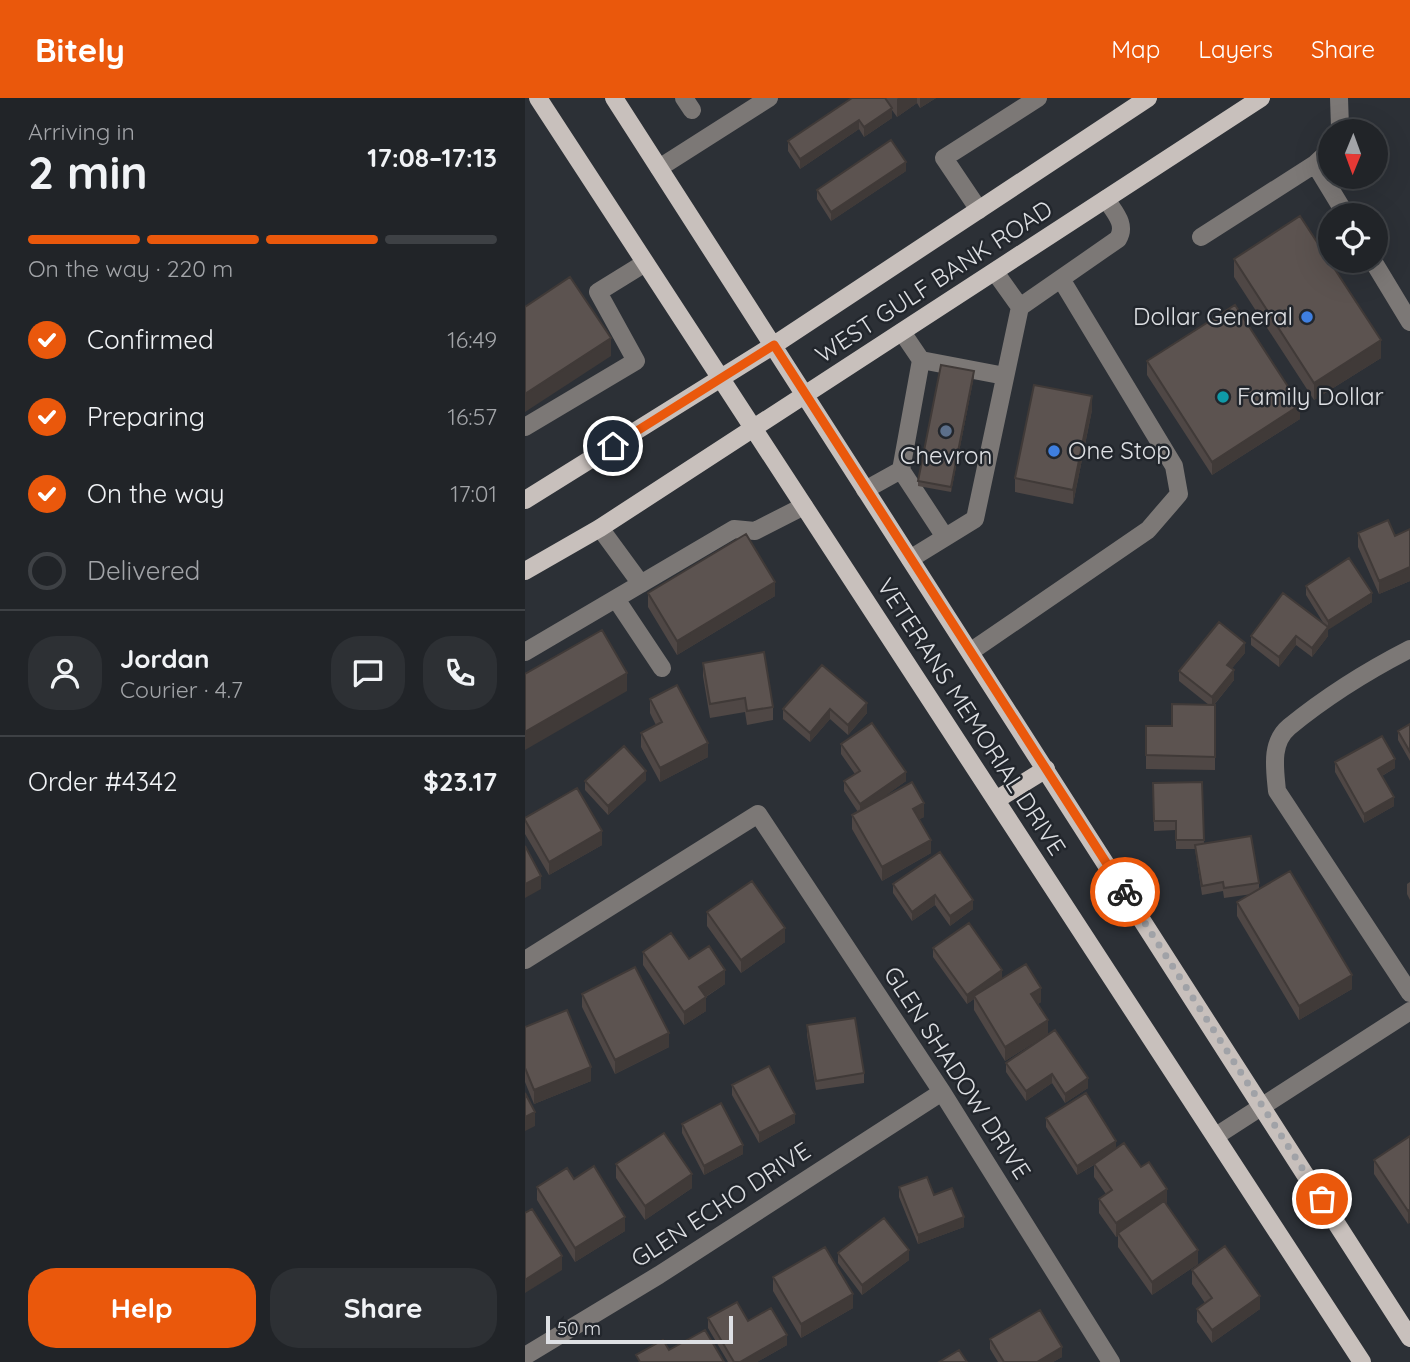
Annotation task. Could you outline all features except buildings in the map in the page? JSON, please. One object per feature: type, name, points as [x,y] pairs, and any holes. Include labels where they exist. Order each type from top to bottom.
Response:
[{"type":"main road","name":"VETERANS MEMORIAL DRIVE","points":[[538,98],[1362,1362]]},
{"type":"main road","name":"WEST GULF BANK ROAD","points":[[525,500],[774,345],[1148,98]]},
{"type":"main road","name":"WEST GULF BANK ROAD","points":[[525,571],[600,528],[1261,98]]},
{"type":"main road","name":"VETERANS MEMORIAL DRIVE","points":[[616,99],[1410,1338]]},
{"type":"main road","points":[[996,800],[1046,769]]},
{"type":"street","points":[[659,168],[769,98]]},
{"type":"street","points":[[979,210],[944,158],[1038,98]]},
{"type":"street","points":[[1339,98],[1340,119]]},
{"type":"street","points":[[1201,237],[1318,161]]},
{"type":"street","points":[[1315,164],[1339,203]]},
{"type":"street","points":[[910,559],[975,519],[1020,307],[1118,239],[1122,224],[1106,199]]},
{"type":"street","points":[[525,427],[636,361],[598,292],[645,263]]},
{"type":"street","points":[[995,272],[1020,307]]},
{"type":"street","points":[[1380,273],[1410,322]]},
{"type":"street","points":[[970,652],[1148,530],[1179,494],[1174,466],[1061,279]]},
{"type":"street","points":[[902,332],[921,360],[901,470],[946,537]]},
{"type":"street","points":[[921,360],[1005,376]]},
{"type":"street","points":[[865,490],[901,470]]},
{"type":"street","points":[[525,652],[734,529],[755,531],[804,506]]},
{"type":"street","points":[[600,528],[641,584]]},
{"type":"street","points":[[616,599],[662,668]]},
{"type":"street","points":[[1410,649],[1366,671],[1318,703],[1285,730],[1273,757],[1277,792],[1410,993]]},
{"type":"street","name":"GLEN SHADOW DRIVE","points":[[525,960],[758,814],[942,1092],[1111,1362]]},
{"type":"street","points":[[1216,1136],[1410,1011]]},
{"type":"street","name":"GLEN ECHO DRIVE","points":[[525,1356],[659,1275],[942,1092]]},
{"type":"way so far","points":[[1125,892],[1322,1199]]},
{"type":"place","name":"Dollar General","points":[[1307,317]]},
{"type":"place","name":"Family Dollar","points":[[1223,397]]},
{"type":"place","name":"Chevron","points":[[946,431]]},
{"type":"place","name":"One Stop","points":[[1054,451]]},
{"type":"route","points":[[613,446],[774,345],[1125,892]]}]
